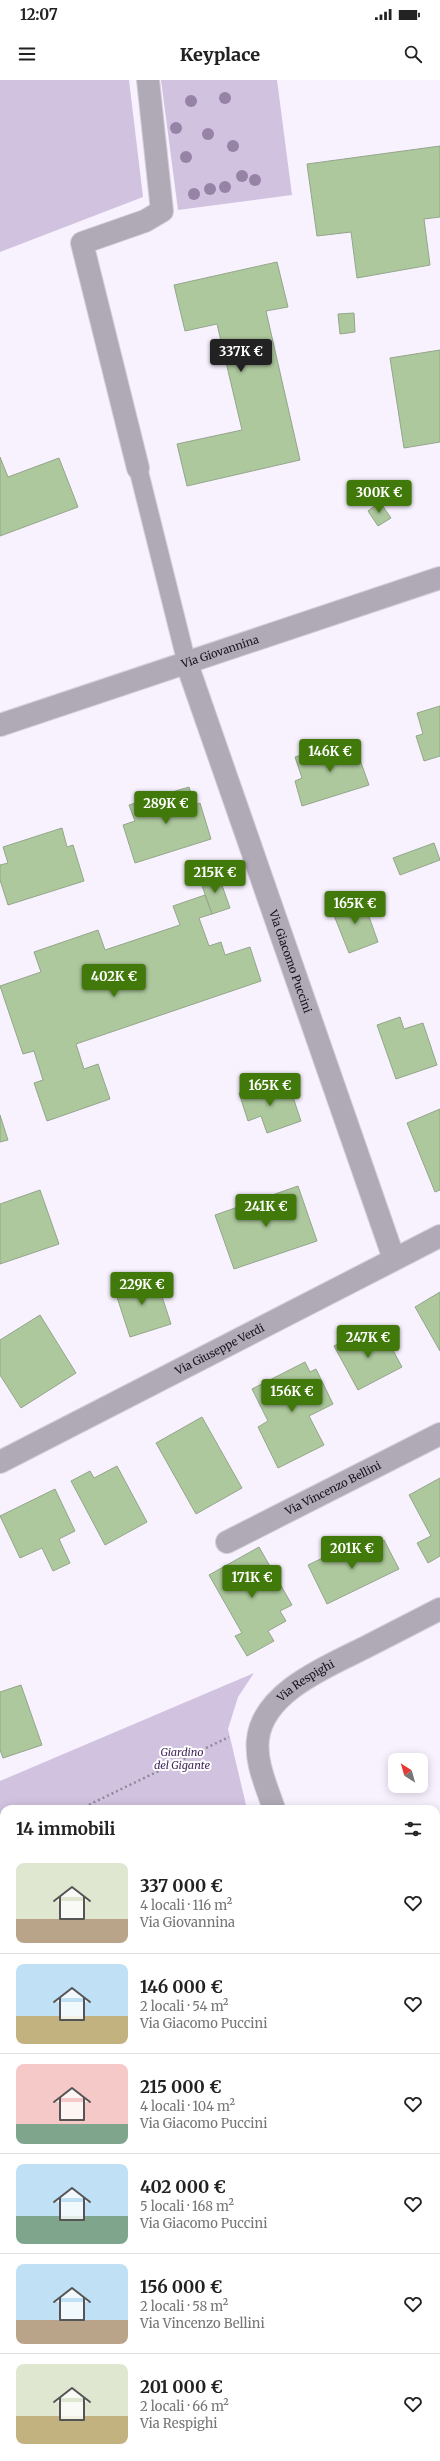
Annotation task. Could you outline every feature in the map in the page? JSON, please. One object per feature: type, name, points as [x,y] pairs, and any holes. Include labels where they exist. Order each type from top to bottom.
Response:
[{"type":"street","points":[[138,468],[82,243],[145,221],[162,211],[148,80]]},
{"type":"street","name":"Via Giovannina","points":[[0,725],[187,664],[440,578]]},
{"type":"street","name":"Via Giacomo Puccini","points":[[187,664],[394,1259]]},
{"type":"street","name":"Via Giuseppe Verdi","points":[[0,1462],[440,1236]]},
{"type":"street","name":"Via Vincenzo Bellini","points":[[227,1542],[440,1434]]},
{"type":"street","name":"Via Respighi","points":[[273,1805],[257,1752],[258,1737],[262,1724],[280,1699],[300,1682],[440,1609]]},
{"type":"lane","points":[[138,468],[187,664]]},
{"type":"path","points":[[88,1805],[200,1750],[262,1724]]},
{"type":"green space","points":[[0,80],[129,80],[143,197],[0,252]]},
{"type":"green space","points":[[161,80],[277,80],[292,195],[178,210]]},
{"type":"green space","name":"Giardino del Gigante","points":[[254,1673],[238,1697],[228,1729],[246,1805],[0,1805],[0,1781]]},
{"type":"building","points":[[440,146],[440,217],[424,219],[430,265],[357,278],[351,232],[317,236],[307,164]]},
{"type":"building","points":[[277,262],[288,307],[266,311],[300,460],[187,486],[177,444],[242,430],[217,324],[185,331],[174,285]]},
{"type":"building","points":[[354,313],[355,332],[340,334],[338,314]]},
{"type":"building","points":[[440,350],[440,442],[404,448],[390,358]]},
{"type":"building","points":[[0,457],[8,477],[59,458],[78,507],[0,536]]},
{"type":"building","points":[[380,502],[391,518],[378,526],[368,511]]},
{"type":"building","points":[[440,706],[440,756],[424,761],[416,736],[423,734],[417,713]]},
{"type":"building","points":[[353,740],[369,785],[302,806],[295,781],[302,778],[295,757]]},
{"type":"building","points":[[189,787],[195,805],[200,803],[211,839],[135,863],[123,825],[135,821],[129,805]]},
{"type":"building","points":[[62,828],[67,847],[73,845],[84,881],[8,905],[0,880],[0,865],[8,863],[3,847]]},
{"type":"building","points":[[434,843],[440,860],[400,875],[393,858]]},
{"type":"building","points":[[218,874],[230,908],[212,914],[200,880]]},
{"type":"building","points":[[205,895],[212,914],[199,918],[209,946],[221,942],[225,955],[250,947],[261,981],[76,1044],[84,1069],[98,1064],[110,1099],[47,1121],[34,1083],[43,1080],[34,1051],[23,1054],[0,986],[41,972],[34,952],[98,930],[105,950],[180,925],[173,906]]},
{"type":"building","points":[[362,897],[378,942],[349,953],[331,908]]},
{"type":"building","points":[[400,1017],[404,1029],[423,1023],[437,1065],[396,1079],[377,1025]]},
{"type":"building","points":[[271,1081],[276,1093],[290,1088],[301,1121],[267,1133],[261,1116],[248,1121],[239,1093]]},
{"type":"building","points":[[440,1109],[440,1190],[435,1192],[407,1123]]},
{"type":"building","points":[[0,1115],[8,1140],[0,1142]]},
{"type":"building","points":[[298,1186],[317,1241],[234,1269],[215,1215]]},
{"type":"building","points":[[40,1190],[59,1244],[0,1264],[0,1204]]},
{"type":"building","points":[[155,1275],[171,1324],[130,1337],[114,1288]]},
{"type":"building","points":[[440,1292],[440,1351],[415,1307]]},
{"type":"building","points":[[40,1315],[76,1373],[21,1408],[0,1375],[0,1340]]},
{"type":"building","points":[[383,1332],[402,1367],[358,1390],[334,1346],[358,1333],[363,1342]]},
{"type":"building","points":[[305,1362],[310,1372],[316,1369],[333,1404],[309,1416],[324,1445],[278,1468],[258,1427],[268,1421],[252,1389]]},
{"type":"building","points":[[202,1417],[242,1488],[196,1514],[156,1443]]},
{"type":"building","points":[[117,1466],[147,1522],[105,1545],[71,1481],[90,1471],[94,1478]]},
{"type":"building","points":[[440,1478],[440,1556],[428,1563],[417,1543],[431,1536],[409,1495]]},
{"type":"building","points":[[55,1489],[75,1531],[59,1539],[70,1563],[53,1571],[42,1548],[20,1558],[0,1516]]},
{"type":"building","points":[[384,1540],[399,1569],[327,1604],[308,1565],[356,1542],[361,1552]]},
{"type":"building","points":[[259,1547],[292,1605],[280,1611],[286,1621],[268,1631],[274,1641],[247,1656],[235,1636],[242,1633],[209,1575]]},
{"type":"building","points":[[21,1685],[42,1745],[3,1758],[0,1750],[0,1692]]}]
